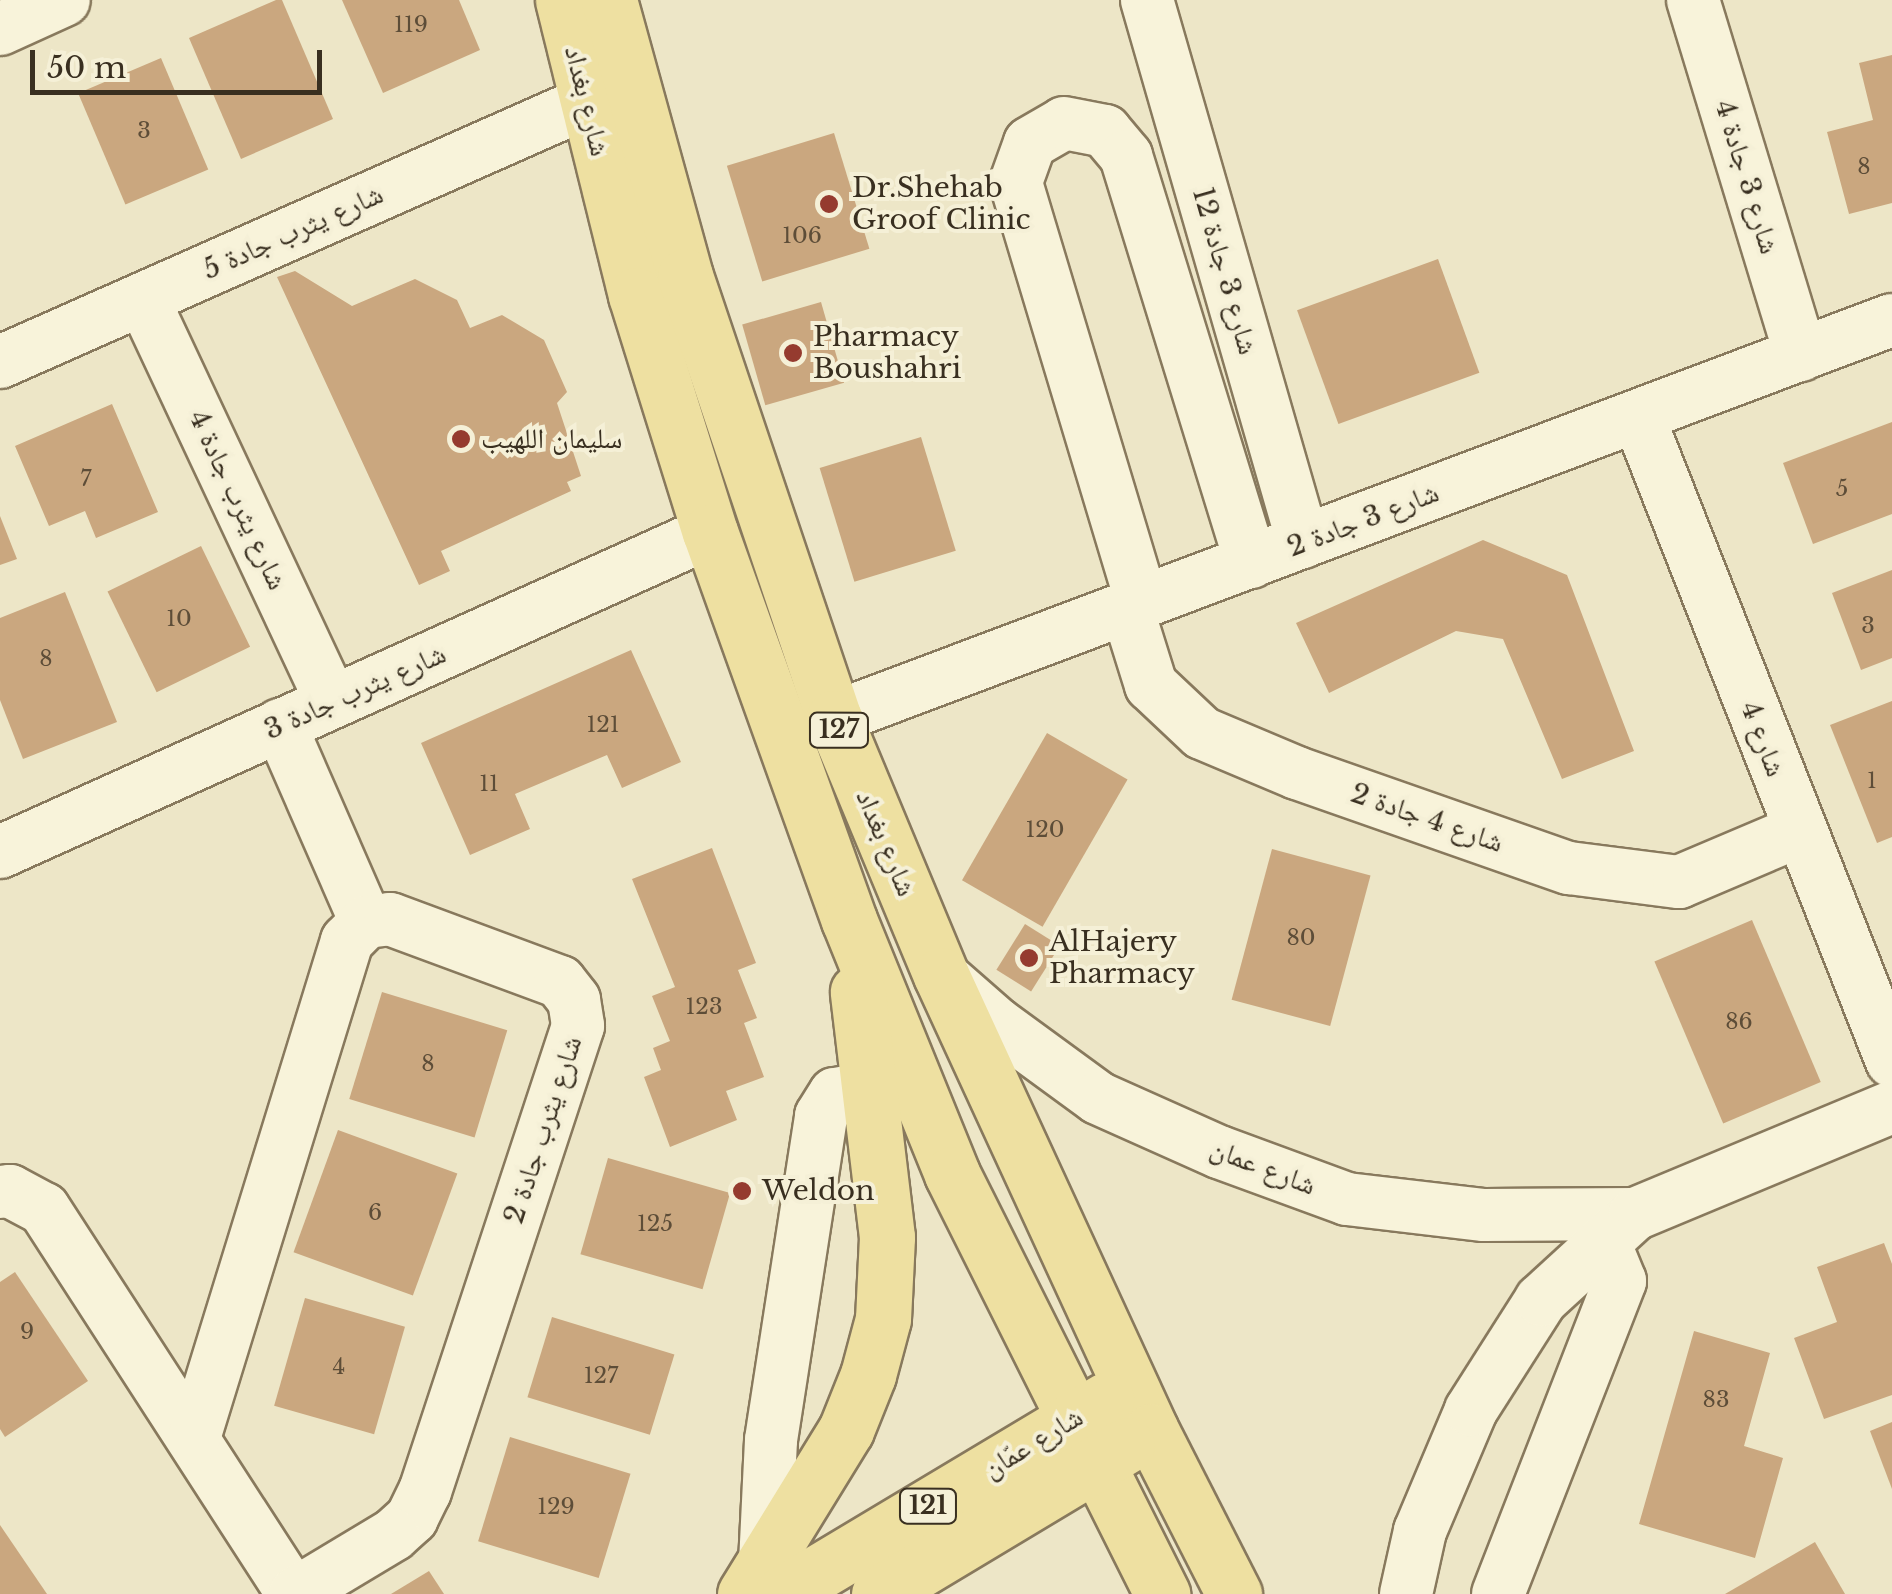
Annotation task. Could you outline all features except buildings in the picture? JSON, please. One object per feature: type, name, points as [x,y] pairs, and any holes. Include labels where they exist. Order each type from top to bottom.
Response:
[{"type":"main road","name":"شارع بغداد","points":[[563,0],[636,295],[710,532],[849,920],[952,1174],[1162,1594]]},
{"type":"main road","name":"شارع بغداد","points":[[609,0],[684,276],[834,718],[940,975],[1140,1408],[1234,1594]]},
{"type":"main road","points":[[764,1584],[846,1430],[868,1376],[883,1320],[887,1237],[849,920]]},
{"type":"main road","name":"شارع عمّان","points":[[878,1594],[1086,1441],[1140,1408]]},
{"type":"main road","name":"شارع عمّان","points":[[764,1584],[1086,1441]]},
{"type":"street","points":[[0,29],[64,0]]},
{"type":"street","name":"شارع 3 جادة 12","points":[[1148,0],[1303,542]]},
{"type":"street","name":"شارع 3 جادة 4","points":[[1694,0],[1801,355]]},
{"type":"street","name":"شارع يثرب جادة 5","points":[[0,362],[586,102]]},
{"type":"street","name":"شارع 4 جادة 2","points":[[1250,562],[1126,156],[1104,131],[1064,123],[1030,143],[1016,182],[1135,606],[1151,686],[1202,732],[1296,772],[1569,868],[1678,882],[1798,831]]},
{"type":"street","name":"شارع يثرب جادة 4","points":[[142,299],[332,702]]},
{"type":"street","name":"شارع 3 جادة 2","points":[[834,718],[1892,320]]},
{"type":"street","name":"شارع 4","points":[[1638,416],[1798,831],[1892,1060]]},
{"type":"street","name":"شارع يثرب جادة 3","points":[[0,852],[710,532]]},
{"type":"street","points":[[194,1438],[347,941],[366,922],[280,725]]},
{"type":"street","name":"شارع يثرب جادة 2","points":[[0,1192],[10,1191],[44,1210],[294,1594],[393,1536],[412,1518],[425,1491],[578,1026],[574,1000],[560,982],[390,919],[366,922]]},
{"type":"street","name":"شارع عمان","points":[[940,975],[997,1024],[1098,1098],[1219,1152],[1346,1198],[1620,1228]]},
{"type":"street","points":[[764,1584],[770,1440],[821,1116],[835,1094],[869,1088]]},
{"type":"street","name":"شارع عمان","points":[[1406,1594],[1420,1531],[1471,1410],[1541,1300],[1620,1228],[1892,1106]]},
{"type":"street","points":[[1498,1594],[1620,1281],[1620,1228]]},
{"type":"place","name":"Dr.Shehab Groof Clinic","points":[[829,204]]},
{"type":"place","name":"Pharmacy Boushahri","points":[[793,353]]},
{"type":"place","name":"سليمان اللهيب","points":[[461,439]]},
{"type":"place","name":"AlHajery Pharmacy","points":[[1029,958]]},
{"type":"place","name":"Weldon","points":[[742,1191]]}]
